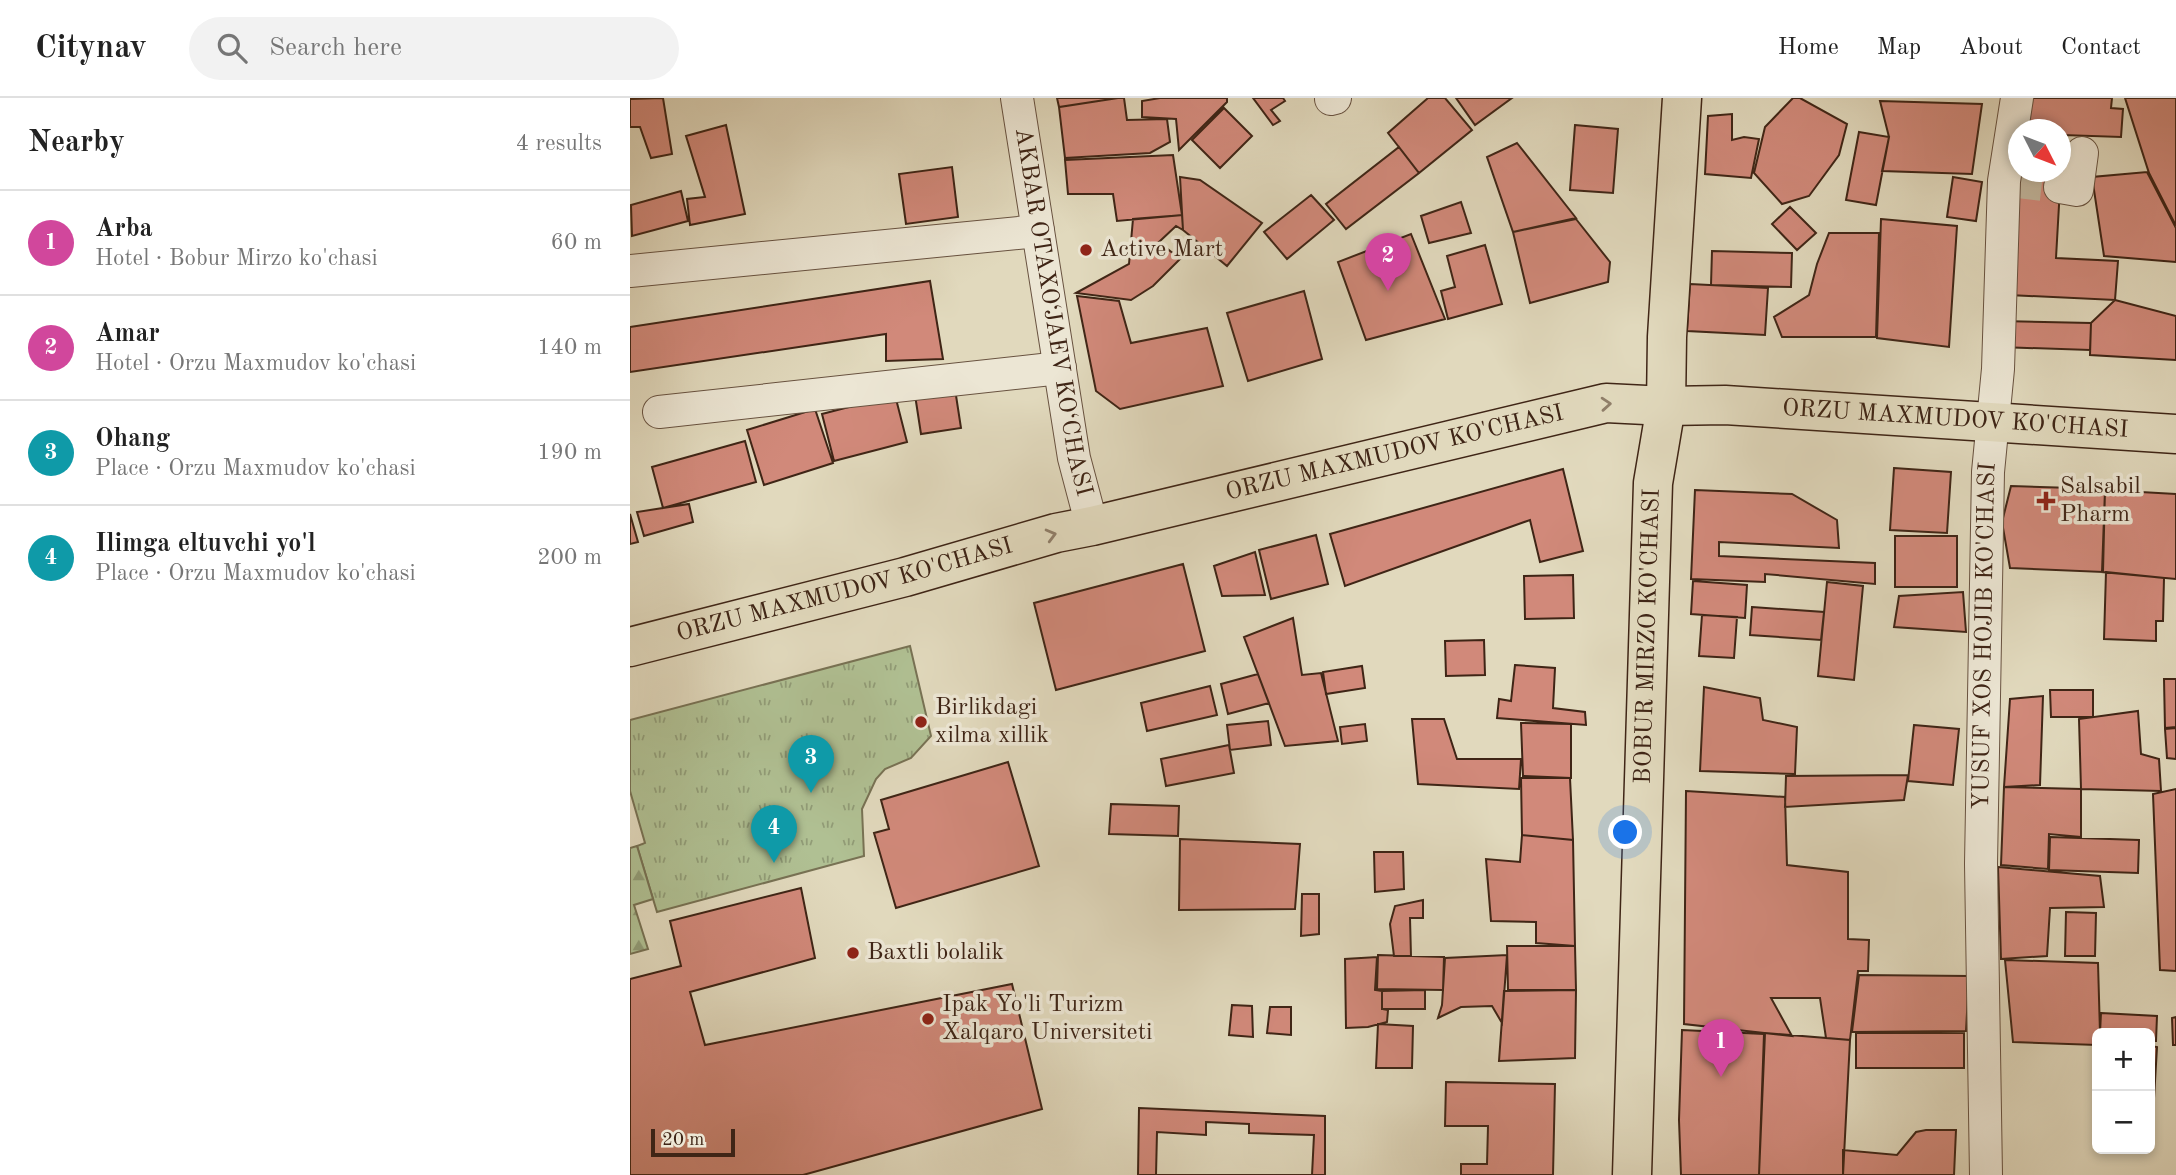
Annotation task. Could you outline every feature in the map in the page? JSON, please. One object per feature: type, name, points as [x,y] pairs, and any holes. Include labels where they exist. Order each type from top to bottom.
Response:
[{"type":"main road","name":"BOBUR MIRZO KO'CHASI","points":[[1632,1175],[1653,483],[1666,406],[1667,337],[1682,98]]},
{"type":"main road","name":"ORZU MAXMUDOV KO'CHASI","points":[[630,648],[905,577],[1056,533],[1606,403],[1725,405],[2176,434]]},
{"type":"street","name":"AKBAR OTAXO‘JAEV KO‘CHASI","points":[[1017,98],[1074,458],[1092,526]]},
{"type":"street","name":"YUSUF XOS HOJIB KO'CHASI","points":[[1986,1175],[1980,864],[1988,472],[1998,369],[2007,181],[2017,98]]},
{"type":"street","points":[[2070,198],[2082,153]]},
{"type":"street","points":[[630,271],[1038,231]]},
{"type":"street","points":[[659,412],[1060,368]]},
{"type":"green space","points":[[910,646],[931,736],[911,758],[885,769],[876,779],[862,809],[864,856],[657,912],[637,846],[645,843],[630,791],[630,720]]},
{"type":"green space","points":[[637,846],[653,899],[634,905],[648,949],[630,954],[630,848]]},
{"type":"building","points":[[663,98],[672,154],[651,158],[640,127],[630,127],[630,99]]},
{"type":"building","points":[[1057,98],[1118,98],[1059,107]]},
{"type":"building","points":[[1124,98],[1127,120],[1167,119],[1170,142],[1150,153],[1065,158],[1059,107]]},
{"type":"building","points":[[1160,98],[1227,98],[1227,102],[1179,150],[1176,119],[1142,117],[1142,101]]},
{"type":"building","points":[[1253,98],[1283,98],[1285,101],[1271,110],[1280,121],[1273,125]]},
{"type":"building","points":[[1428,98],[1445,98],[1472,130],[1419,173],[1388,133]]},
{"type":"building","points":[[1456,98],[1512,98],[1475,125]]},
{"type":"building","points":[[1793,98],[1800,98],[1847,124],[1839,155],[1809,196],[1782,204],[1754,173],[1765,127]]},
{"type":"building","points":[[2020,98],[2112,98],[2111,108],[2123,109],[2121,137],[2071,135],[2071,119],[2019,119]]},
{"type":"building","points":[[2125,98],[2176,98],[2176,226],[2149,173]]},
{"type":"building","points":[[1880,101],[1982,104],[1972,174],[1882,171],[1889,137]]},
{"type":"building","points":[[1224,108],[1252,136],[1220,168],[1192,140]]},
{"type":"building","points":[[1732,114],[1732,140],[1744,137],[1759,139],[1751,178],[1705,174],[1708,116]]},
{"type":"building","points":[[726,125],[745,214],[690,225],[687,199],[705,197],[686,136]]},
{"type":"building","points":[[1575,125],[1618,129],[1613,193],[1570,190]]},
{"type":"building","points":[[1859,132],[1889,137],[1876,205],[1846,200]]},
{"type":"building","points":[[1517,143],[1576,218],[1513,232],[1487,157]]},
{"type":"building","points":[[1399,147],[1419,173],[1346,229],[1326,204]]},
{"type":"building","points":[[1173,155],[1182,215],[1117,221],[1113,194],[1068,194],[1065,160]]},
{"type":"building","points":[[952,167],[958,217],[906,224],[899,174]]},
{"type":"building","points":[[2147,172],[2176,228],[2176,262],[2104,256],[2092,177]]},
{"type":"building","points":[[1180,177],[1200,180],[1262,223],[1227,266],[1183,230]]},
{"type":"building","points":[[1953,177],[1982,182],[1976,221],[1947,217]]},
{"type":"building","points":[[2015,182],[2060,182],[2056,258],[2118,261],[2115,300],[2009,295]]},
{"type":"building","points":[[681,191],[688,221],[632,236],[631,205]]},
{"type":"building","points":[[1311,195],[1334,220],[1287,259],[1264,232]]},
{"type":"building","points":[[1461,202],[1471,233],[1429,243],[1421,216]]},
{"type":"building","points":[[1790,207],[1816,233],[1797,250],[1772,224]]},
{"type":"building","points":[[1182,215],[1183,230],[1176,226],[1159,242],[1180,259],[1153,286],[1131,300],[1076,293],[1129,264],[1133,219]]},
{"type":"building","points":[[1576,219],[1610,262],[1608,282],[1530,303],[1513,232]]},
{"type":"building","points":[[1881,219],[1957,226],[1949,347],[1877,338]]},
{"type":"building","points":[[1829,233],[1879,233],[1876,337],[1782,337],[1774,317],[1809,295]]},
{"type":"building","points":[[1411,234],[1445,319],[1366,340],[1338,262]]},
{"type":"building","points":[[1485,245],[1502,304],[1448,319],[1441,291],[1455,287],[1447,256]]},
{"type":"building","points":[[1712,251],[1792,253],[1791,287],[1711,285]]},
{"type":"building","points":[[930,281],[943,359],[886,361],[886,334],[630,372],[630,327]]},
{"type":"building","points":[[1690,284],[1768,288],[1765,335],[1687,331]]},
{"type":"building","points":[[1304,291],[1322,359],[1248,381],[1227,313]]},
{"type":"building","points":[[1077,296],[1119,301],[1131,343],[1207,328],[1223,386],[1120,409],[1096,391]]},
{"type":"building","points":[[2115,300],[2176,316],[2176,360],[2090,355],[2091,323]]},
{"type":"building","points":[[2001,321],[2091,323],[2090,350],[2000,347]]},
{"type":"building","points":[[955,389],[961,428],[921,434],[915,395]]},
{"type":"building","points":[[895,395],[907,442],[834,461],[822,414]]},
{"type":"building","points":[[815,409],[833,463],[764,485],[747,430]]},
{"type":"building","points":[[745,441],[756,482],[663,508],[652,467]]},
{"type":"building","points":[[1894,468],[1951,472],[1947,533],[1890,530]]},
{"type":"building","points":[[1563,469],[1583,551],[1540,562],[1530,520],[1345,586],[1330,534]]},
{"type":"building","points":[[2011,486],[2105,489],[2103,572],[2010,568],[2002,522]]},
{"type":"building","points":[[1695,490],[1792,494],[1837,520],[1839,548],[1719,542],[1719,556],[1875,563],[1875,584],[1765,574],[1765,582],[1691,579]]},
{"type":"building","points":[[2105,490],[2176,494],[2176,579],[2102,572]]},
{"type":"building","points":[[689,504],[693,522],[644,536],[637,512]]},
{"type":"building","points":[[630,514],[638,542],[630,544]]},
{"type":"building","points":[[1316,535],[1328,584],[1271,599],[1259,550]]},
{"type":"building","points":[[1895,536],[1957,536],[1957,587],[1895,587]]},
{"type":"building","points":[[1255,552],[1265,595],[1222,596],[1214,566]]},
{"type":"building","points":[[1183,564],[1205,651],[1056,690],[1034,603]]},
{"type":"building","points":[[2106,572],[2164,578],[2163,621],[2156,621],[2156,641],[2104,639]]},
{"type":"building","points":[[1573,575],[1574,618],[1525,619],[1524,576]]},
{"type":"building","points":[[1693,581],[1747,585],[1745,618],[1691,614]]},
{"type":"building","points":[[1827,582],[1863,586],[1854,680],[1818,676]]},
{"type":"building","points":[[1963,592],[1966,632],[1894,627],[1899,596]]},
{"type":"building","points":[[1752,607],[1824,612],[1821,640],[1750,635]]},
{"type":"building","points":[[1702,615],[1737,617],[1734,658],[1699,656]]},
{"type":"building","points":[[1293,618],[1302,675],[1321,673],[1338,741],[1285,746],[1244,637]]},
{"type":"building","points":[[1484,640],[1485,675],[1446,676],[1445,641]]},
{"type":"building","points":[[1515,665],[1555,668],[1553,708],[1585,712],[1586,725],[1497,718],[1499,699],[1511,701]]},
{"type":"building","points":[[1362,666],[1365,688],[1326,694],[1323,672]]},
{"type":"building","points":[[1258,674],[1269,703],[1228,714],[1221,684]]},
{"type":"building","points":[[2164,679],[2176,679],[2176,727],[2165,728]]},
{"type":"building","points":[[1210,686],[1217,715],[1147,731],[1141,703]]},
{"type":"building","points":[[1704,687],[1760,698],[1763,720],[1797,727],[1795,774],[1700,771]]},
{"type":"building","points":[[2050,690],[2093,690],[2093,717],[2051,717]]},
{"type":"building","points":[[2043,696],[2040,785],[2004,787],[2010,699]]},
{"type":"building","points":[[2138,711],[2141,754],[2159,759],[2161,791],[2081,789],[2079,719]]},
{"type":"building","points":[[1412,719],[1444,719],[1457,759],[1521,759],[1519,789],[1418,784]]},
{"type":"building","points":[[1268,721],[1271,745],[1230,750],[1227,725]]},
{"type":"building","points":[[1521,723],[1571,724],[1571,778],[1523,776]]},
{"type":"building","points":[[1365,724],[1367,741],[1342,744],[1340,727]]},
{"type":"building","points":[[1914,725],[1959,729],[1953,785],[1908,781]]},
{"type":"building","points":[[2176,728],[2176,759],[2167,758],[2165,729]]},
{"type":"building","points":[[1229,745],[1234,773],[1166,786],[1161,759]]},
{"type":"building","points":[[1008,762],[1039,866],[896,908],[874,833],[889,829],[881,800]]},
{"type":"building","points":[[1908,775],[1904,800],[1785,807],[1786,776]]},
{"type":"building","points":[[1521,778],[1570,778],[1573,840],[1522,835]]},
{"type":"building","points":[[2004,787],[2081,789],[2081,837],[2049,834],[2048,869],[2001,865]]},
{"type":"building","points":[[2176,789],[2176,971],[2160,970],[2153,794]]},
{"type":"building","points":[[1686,791],[1785,797],[1787,865],[1848,872],[1848,939],[1869,940],[1868,971],[1858,971],[1850,1040],[1826,1038],[1820,998],[1771,998],[1792,1036],[1684,1024]]},
{"type":"building","points":[[1111,804],[1179,806],[1178,836],[1109,834]]},
{"type":"building","points":[[1522,835],[1573,840],[1575,946],[1536,943],[1536,922],[1491,921],[1486,859],[1520,862]]},
{"type":"building","points":[[2050,837],[2139,840],[2138,873],[2049,870]]},
{"type":"building","points":[[1180,839],[1300,844],[1295,909],[1179,910]]},
{"type":"building","points":[[1374,852],[1403,852],[1404,889],[1375,892]]},
{"type":"building","points":[[1998,867],[2100,876],[2104,907],[2050,908],[2047,956],[2001,959]]},
{"type":"building","name":"Ipak Yo'li Turizm Xalqaro Universiteti","points":[[801,888],[815,958],[690,992],[705,1045],[1012,984],[1042,1109],[803,1175],[630,1175],[630,979],[681,966],[670,921]]},
{"type":"building","points":[[1302,894],[1319,894],[1319,934],[1301,936]]},
{"type":"building","points":[[1423,900],[1423,918],[1410,918],[1411,956],[1394,956],[1390,924],[1395,906]]},
{"type":"building","points":[[2066,912],[2096,913],[2095,956],[2065,956]]},
{"type":"building","points":[[1507,946],[1575,946],[1576,990],[1508,990]]},
{"type":"building","points":[[1378,955],[1444,957],[1443,990],[1377,989]]},
{"type":"building","points":[[1507,955],[1502,1023],[1492,1006],[1461,1007],[1438,1018],[1442,1005],[1445,958]]},
{"type":"building","points":[[1377,957],[1375,990],[1382,991],[1382,1009],[1388,1010],[1387,1022],[1368,1027],[1346,1028],[1345,959]]},
{"type":"building","points":[[2005,960],[2098,963],[2100,1028],[2092,1028],[2092,1045],[2013,1042]]},
{"type":"building","points":[[1859,975],[1969,976],[1966,1031],[1852,1032]]},
{"type":"building","points":[[1425,990],[1425,1009],[1382,1009],[1382,991]]},
{"type":"building","points":[[1576,990],[1575,1058],[1499,1061],[1504,991]]},
{"type":"building","points":[[1232,1005],[1252,1006],[1253,1037],[1229,1035]]},
{"type":"building","points":[[1270,1007],[1291,1007],[1291,1035],[1267,1033]]},
{"type":"building","points":[[2101,1013],[2157,1016],[2156,1041],[2155,1028],[2100,1028]]},
{"type":"building","points":[[2176,1017],[2176,1045],[2173,1045],[2172,1018]]},
{"type":"building","points":[[1378,1024],[1413,1026],[1412,1068],[1376,1068]]},
{"type":"building","points":[[1682,1030],[1764,1034],[1759,1175],[1681,1175],[1679,1120]]},
{"type":"building","points":[[1765,1033],[1850,1040],[1843,1175],[1759,1175]]},
{"type":"building","points":[[1856,1033],[1964,1033],[1964,1068],[1856,1068]]},
{"type":"building","points":[[2155,1047],[2157,1047],[2155,1081]]},
{"type":"building","points":[[1446,1082],[1555,1084],[1553,1175],[1461,1175],[1461,1164],[1487,1164],[1488,1126],[1445,1126]]},
{"type":"building","points":[[1139,1108],[1325,1116],[1325,1175],[1138,1175]]},
{"type":"building","points":[[1206,1122],[1249,1124],[1249,1133],[1314,1135],[1312,1175],[1156,1175],[1157,1132],[1206,1135]]},
{"type":"building","points":[[1956,1130],[1954,1175],[1843,1175],[1843,1150],[1897,1155],[1916,1132]]},
{"type":"tunnel","points":[[2018,182],[2060,187]]},
{"type":"place","name":"Active Mart","points":[[1086,250]]},
{"type":"place","name":"Amar","points":[[1388,291]]},
{"type":"place","name":"Salsabil Pharm","points":[[2046,501]]},
{"type":"place","name":"Birlikdagi xilma xillik","points":[[921,722]]},
{"type":"place","name":"Ohang","points":[[811,793]]},
{"type":"place","name":"Ilimga eltuvchi yo'l","points":[[774,863]]},
{"type":"place","name":"Baxtli bolalik","points":[[853,953]]},
{"type":"place","name":"Ipak Yo'li Turizm Xalqaro Universiteti","points":[[928,1019]]},
{"type":"place","name":"Arba","points":[[1721,1077]]}]
